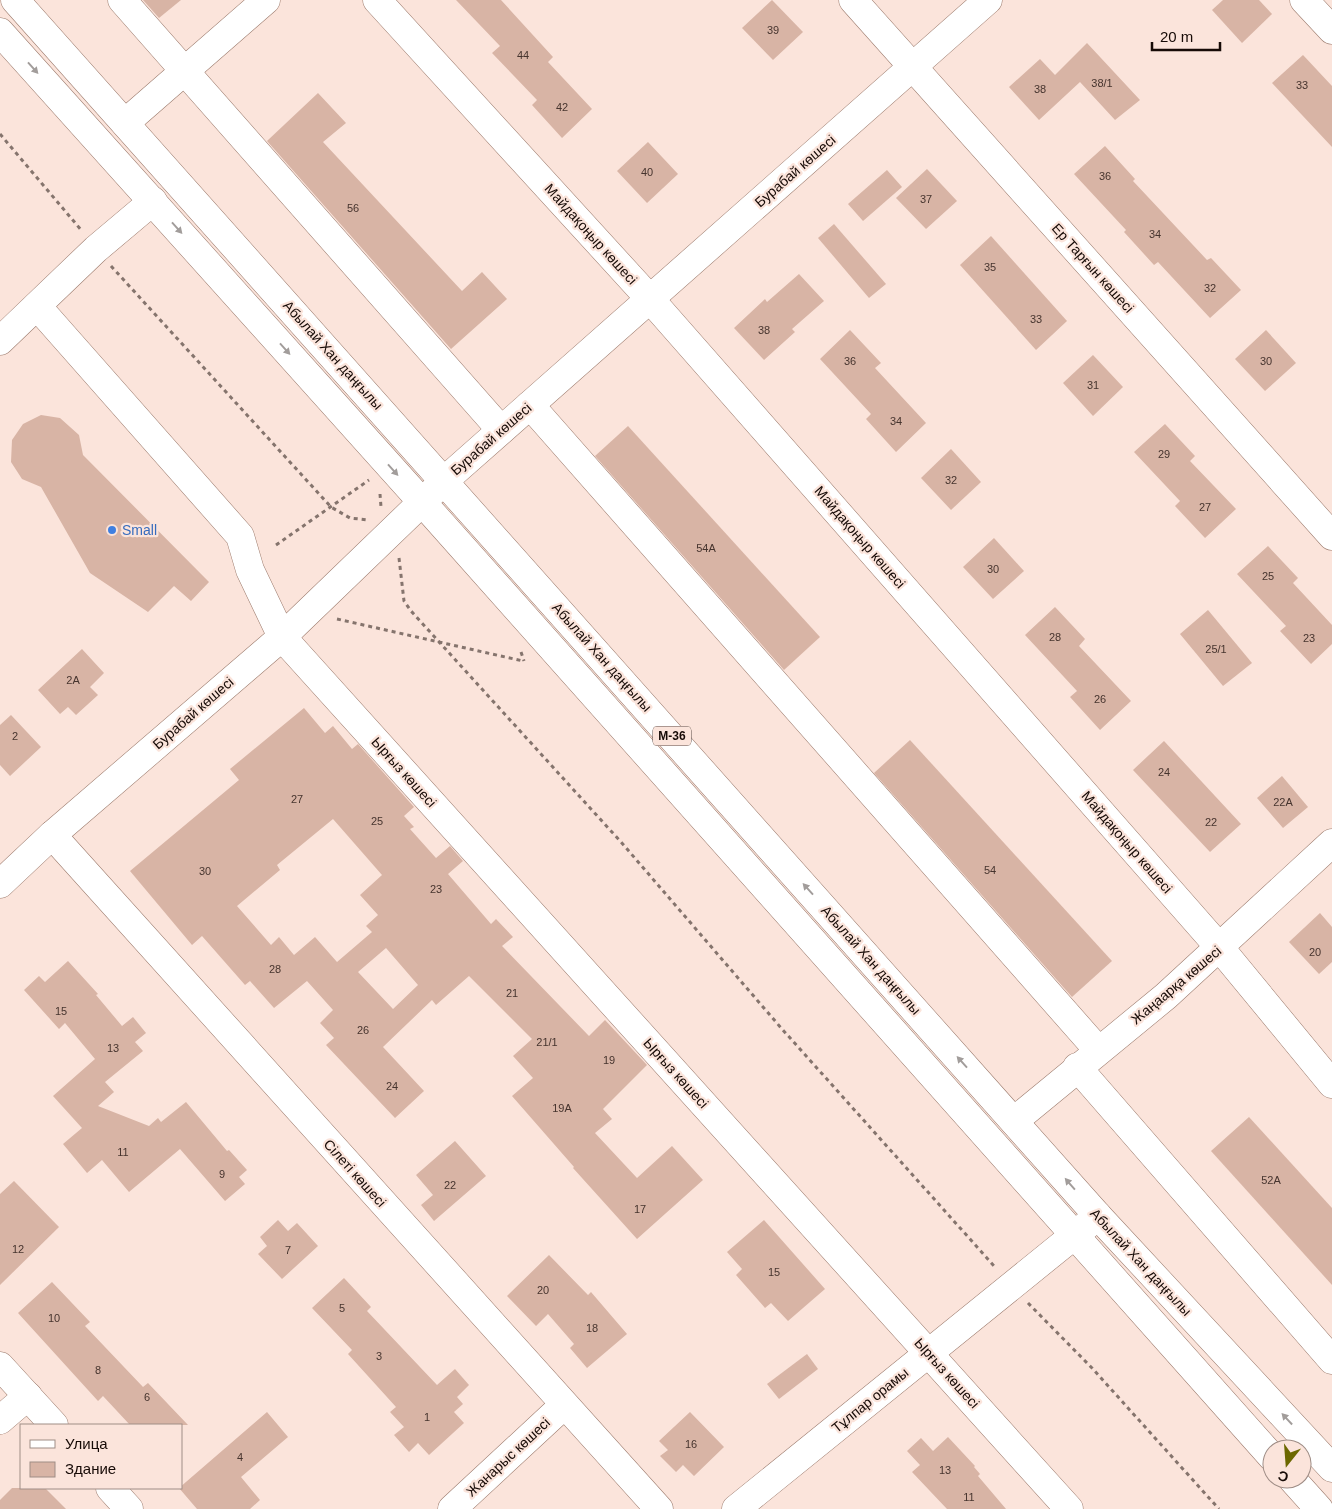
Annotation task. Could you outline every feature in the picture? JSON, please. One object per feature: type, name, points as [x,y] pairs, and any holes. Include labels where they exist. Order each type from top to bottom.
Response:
[{"type":"street","name":"Абылай Хан даңғылы","points":[[15,0],[445,480],[1098,1216],[1332,1468]]},
{"type":"street","points":[[122,0],[501,430]]},
{"type":"street","points":[[125,123],[185,73],[266,0]]},
{"type":"street","name":"Майдақоңыр көшесі","points":[[377,0],[650,299],[1220,948],[1332,1084]]},
{"type":"street","name":"Ер Тарғын көшесі","points":[[853,0],[1332,536]]},
{"type":"street","name":"Бурабай көшесі","points":[[0,884],[52,836],[282,637],[445,480],[988,0]]},
{"type":"street","points":[[1304,0],[1332,30]]},
{"type":"street","name":"M-36","points":[[0,32],[422,502],[1262,1446]]},
{"type":"street","points":[[0,342],[96,249],[153,201]]},
{"type":"street","name":"Ырғыз көшесі","points":[[37,306],[240,536],[250,570],[282,637],[1069,1509]]},
{"type":"street","points":[[530,405],[1098,1050]]},
{"type":"street","name":"Сілеті көшесі","points":[[52,836],[659,1509]]},
{"type":"street","name":"Жаңаарқа көшесі","points":[[1014,1121],[1077,1067],[1166,996],[1332,843]]},
{"type":"street","points":[[1077,1067],[1332,1360]]},
{"type":"street","name":"Тұлпар орамы","points":[[736,1509],[1098,1216]]},
{"type":"street","points":[[0,1366],[53,1424]]},
{"type":"street","points":[[0,1420],[28,1396]]},
{"type":"street","name":"Жанарыс көшесі","points":[[452,1509],[564,1405]]},
{"type":"street","points":[[111,1489],[129,1509]]},
{"type":"street","points":[[1301,1489],[1319,1509]]},
{"type":"path","points":[[0,134],[52,193],[96,249],[331,507],[350,518],[375,520]]},
{"type":"path","points":[[276,545],[372,478],[376,484]]},
{"type":"path","points":[[379,512],[382,501],[380,490]]},
{"type":"path","points":[[399,554],[404,601],[621,842],[782,1029],[1011,1285],[1092,1368],[1219,1509]]},
{"type":"path","points":[[330,618],[524,661],[518,644]]},
{"type":"building","points":[[143,0],[181,0],[159,18]]},
{"type":"building","points":[[456,0],[501,0],[553,57],[548,62],[592,109],[562,138],[532,105],[537,100],[492,53],[500,46]]},
{"type":"building","points":[[772,0],[803,32],[773,60],[742,28]]},
{"type":"building","points":[[1223,0],[1259,0],[1272,14],[1242,43],[1212,10]]},
{"type":"building","points":[[1087,43],[1140,100],[1115,120],[1080,82],[1039,120],[1009,87],[1040,59],[1055,75]]},
{"type":"building","points":[[1303,55],[1332,86],[1332,147],[1272,83]]},
{"type":"building","points":[[318,93],[346,123],[323,142],[462,291],[482,272],[507,299],[451,349],[267,141]]},
{"type":"building","points":[[648,142],[678,174],[647,203],[617,171]]},
{"type":"building","points":[[1105,146],[1135,179],[1133,181],[1207,260],[1211,258],[1241,290],[1210,318],[1158,262],[1154,265],[1124,232],[1126,230],[1074,174]]},
{"type":"building","points":[[927,169],[957,201],[926,229],[896,198]]},
{"type":"building","points":[[887,170],[902,187],[863,221],[848,204]]},
{"type":"building","points":[[834,224],[886,284],[869,298],[818,238]]},
{"type":"building","points":[[991,236],[1067,321],[1036,350],[960,265]]},
{"type":"building","points":[[799,274],[824,301],[792,329],[795,332],[764,360],[734,328],[765,299],[767,302]]},
{"type":"building","points":[[850,330],[881,363],[875,368],[926,423],[896,452],[866,419],[871,414],[820,359]]},
{"type":"building","points":[[1266,330],[1296,363],[1265,391],[1235,359]]},
{"type":"building","points":[[1093,355],[1123,387],[1093,416],[1063,383]]},
{"type":"building","name":"Small","points":[[41,415],[60,418],[79,435],[83,455],[209,582],[191,601],[174,586],[148,612],[90,573],[41,487],[22,479],[11,462],[12,440],[23,424]]},
{"type":"building","points":[[1165,424],[1195,456],[1190,461],[1236,509],[1205,538],[1175,506],[1180,501],[1134,452]]},
{"type":"building","points":[[628,426],[820,637],[784,670],[595,456]]},
{"type":"building","points":[[951,449],[981,482],[951,510],[921,478]]},
{"type":"building","points":[[994,538],[1024,571],[993,599],[963,567]]},
{"type":"building","points":[[1268,546],[1298,578],[1293,583],[1332,625],[1332,644],[1311,664],[1280,631],[1286,626],[1237,574]]},
{"type":"building","points":[[1055,607],[1085,639],[1079,646],[1131,701],[1100,730],[1070,697],[1077,691],[1025,635]]},
{"type":"building","points":[[1208,610],[1252,663],[1223,686],[1180,634]]},
{"type":"building","points":[[82,649],[104,673],[90,687],[98,695],[76,715],[68,707],[60,714],[38,690]]},
{"type":"building","points":[[304,708],[325,733],[333,726],[352,749],[358,744],[414,807],[404,816],[414,827],[410,829],[436,858],[450,846],[463,861],[448,874],[491,924],[496,919],[513,937],[502,946],[589,1036],[605,1020],[647,1065],[603,1109],[612,1119],[595,1133],[637,1178],[672,1146],[703,1180],[637,1239],[512,1096],[533,1078],[513,1056],[532,1039],[469,976],[436,1005],[432,1000],[383,1047],[424,1091],[395,1118],[326,1045],[334,1038],[320,1023],[333,1010],[307,981],[274,1008],[250,981],[245,985],[202,936],[192,945],[130,871],[239,780],[230,769]],"holes":[[[333,819],[382,875],[360,895],[378,915],[366,926],[372,932],[337,962],[315,937],[294,955],[279,937],[271,945],[237,906],[280,870],[277,865]],[[386,948],[418,985],[393,1009],[358,972]]]},
{"type":"building","points":[[11,715],[41,747],[10,776],[0,765],[0,725]]},
{"type":"building","points":[[910,740],[1112,961],[1072,997],[874,773]]},
{"type":"building","points":[[1164,741],[1241,824],[1210,852],[1133,770]]},
{"type":"building","points":[[1282,776],[1308,807],[1283,828],[1257,798]]},
{"type":"building","points":[[1320,913],[1332,927],[1332,962],[1319,974],[1289,942]]},
{"type":"building","points":[[68,961],[98,994],[96,995],[122,1026],[133,1017],[146,1033],[135,1042],[143,1051],[105,1082],[114,1092],[98,1106],[149,1126],[158,1118],[161,1122],[186,1102],[227,1151],[229,1150],[247,1170],[239,1177],[245,1184],[225,1201],[180,1149],[129,1192],[102,1160],[87,1173],[63,1144],[82,1128],[53,1096],[95,1059],[65,1023],[59,1029],[24,990],[39,976],[45,982]]},
{"type":"building","points":[[1249,1117],[1332,1208],[1332,1285],[1211,1151]]},
{"type":"building","points":[[455,1141],[486,1176],[434,1221],[421,1205],[433,1195],[416,1175]]},
{"type":"building","points":[[14,1181],[59,1227],[0,1285],[0,1194]]},
{"type":"building","points":[[278,1220],[288,1231],[297,1223],[318,1246],[282,1279],[258,1254],[267,1246],[260,1237]]},
{"type":"building","points":[[764,1220],[825,1289],[788,1321],[771,1303],[765,1308],[736,1275],[742,1269],[727,1252]]},
{"type":"building","points":[[549,1255],[588,1295],[591,1292],[627,1334],[587,1368],[570,1348],[574,1344],[548,1314],[536,1326],[507,1296]]},
{"type":"building","points":[[344,1278],[371,1307],[367,1311],[437,1385],[455,1369],[469,1385],[457,1397],[463,1404],[454,1412],[464,1423],[429,1455],[418,1443],[409,1452],[394,1435],[404,1427],[390,1412],[396,1407],[348,1354],[352,1350],[312,1308]]},
{"type":"building","points":[[52,1282],[90,1322],[85,1326],[143,1387],[148,1383],[188,1425],[129,1424],[103,1396],[98,1401],[18,1313]]},
{"type":"building","points":[[807,1354],[818,1369],[779,1399],[767,1384]]},
{"type":"building","points":[[267,1412],[288,1437],[241,1477],[260,1500],[250,1509],[197,1509],[180,1489],[182,1489],[182,1485]]},
{"type":"building","points":[[690,1412],[724,1447],[694,1476],[683,1465],[676,1472],[660,1456],[668,1450],[659,1441]]},
{"type":"building","points":[[948,1437],[975,1466],[980,1474],[978,1476],[1006,1509],[947,1509],[912,1472],[920,1465],[907,1451],[921,1438],[933,1451]]},
{"type":"building","points":[[12,1488],[46,1489],[66,1509],[0,1509],[0,1500]]},
{"type":"place","name":"Small","points":[[112,530]]}]
